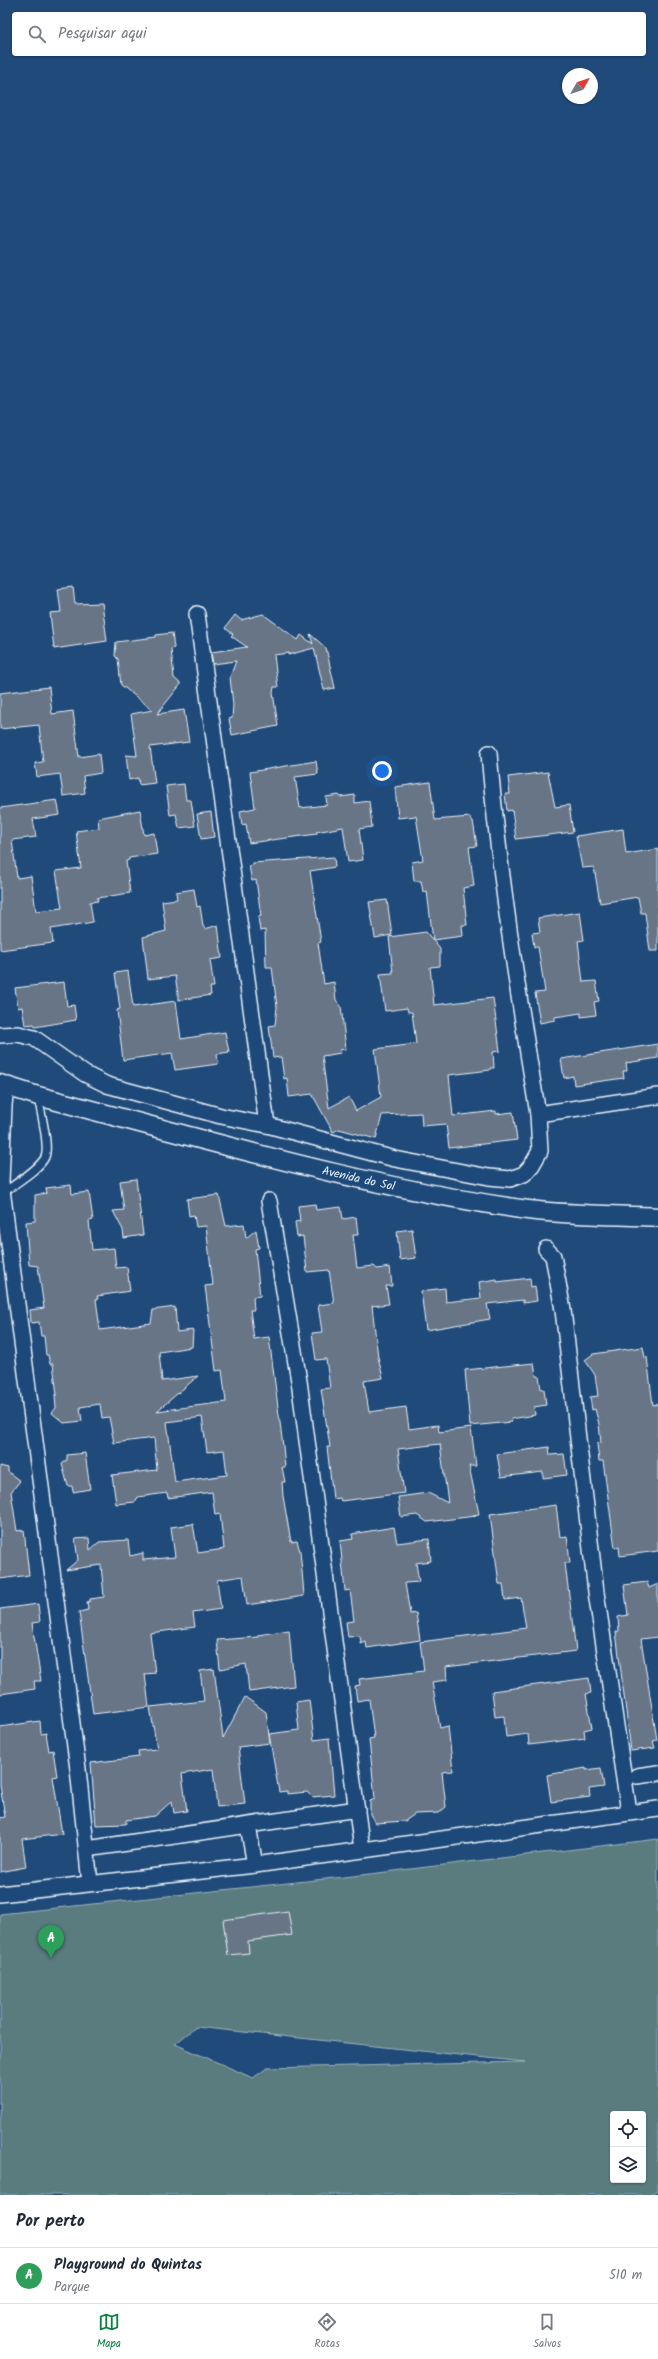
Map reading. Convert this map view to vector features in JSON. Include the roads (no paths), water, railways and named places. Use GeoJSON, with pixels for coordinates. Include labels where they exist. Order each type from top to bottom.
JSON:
{"type":"FeatureCollection","features":[{"type":"Feature","properties":{"kind":"street"},"geometry":{"type":"LineString","coordinates":[[197,614],[267,1125]]}},
{"type":"Feature","properties":{"kind":"street"},"geometry":{"type":"LineString","coordinates":[[0,1035],[18,1034],[34,1038],[85,1074],[107,1085],[221,1116],[267,1125],[395,1158],[457,1172],[510,1179],[524,1174],[532,1165],[540,1151],[538,1114],[510,944],[495,830],[488,753]]}},
{"type":"Feature","properties":{"kind":"street"},"geometry":{"type":"LineString","coordinates":[[3,1085],[1,1185],[87,1849],[90,1883]]}},
{"type":"Feature","properties":{"kind":"street","name":"Avenida do Sol"},"geometry":{"type":"LineString","coordinates":[[3,1085],[67,1104],[338,1174],[414,1190],[529,1210],[658,1216]]}},
{"type":"Feature","properties":{"kind":"street"},"geometry":{"type":"LineString","coordinates":[[538,1114],[658,1096]]}},
{"type":"Feature","properties":{"kind":"street"},"geometry":{"type":"LineString","coordinates":[[269,1202],[299,1381],[362,1849]]}},
{"type":"Feature","properties":{"kind":"street"},"geometry":{"type":"LineString","coordinates":[[546,1249],[553,1256],[563,1310],[596,1592],[629,1812]]}},
{"type":"Feature","properties":{"kind":"street"},"geometry":{"type":"LineString","coordinates":[[637,1776],[658,1774]]}},
{"type":"Feature","properties":{"kind":"street"},"geometry":{"type":"LineString","coordinates":[[87,1849],[357,1809]]}},
{"type":"Feature","properties":{"kind":"street"},"geometry":{"type":"LineString","coordinates":[[0,1894],[255,1865],[658,1809]]}},
{"type":"Feature","properties":{"kind":"street"},"geometry":{"type":"LineString","coordinates":[[248,1826],[255,1865]]}},
{"type":"Feature","properties":{"kind":"lane"},"geometry":{"type":"LineString","coordinates":[[1,1185],[39,1164],[45,1156],[47,1142],[38,1096]]}},
{"type":"Feature","properties":{"kind":"place","name":"Playground do Quintas"},"geometry":{"type":"Point","coordinates":[51,1958]}}]}
